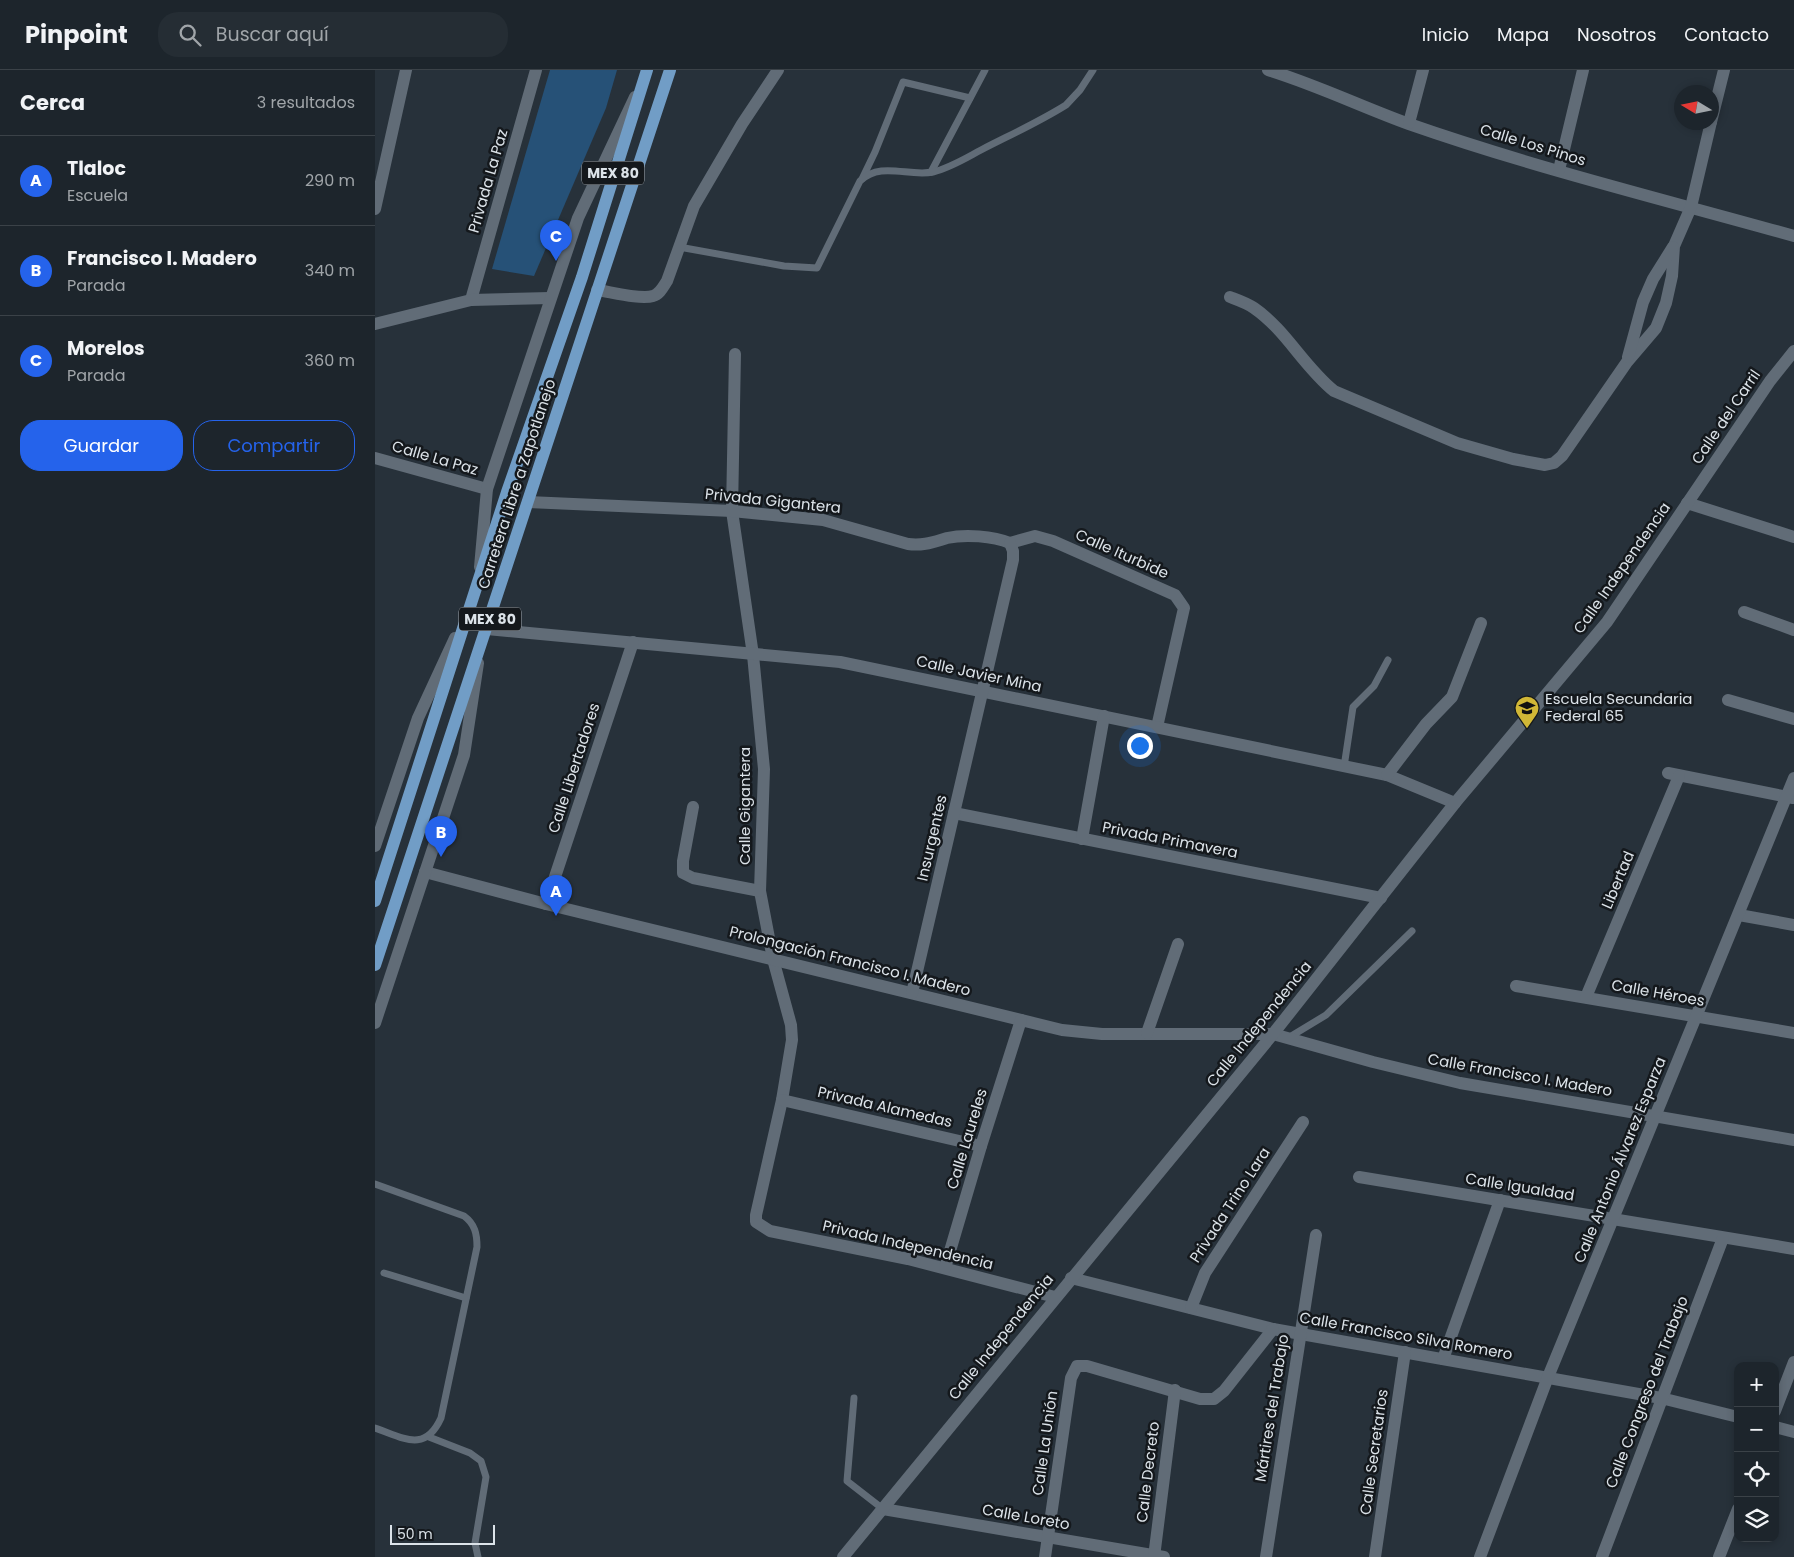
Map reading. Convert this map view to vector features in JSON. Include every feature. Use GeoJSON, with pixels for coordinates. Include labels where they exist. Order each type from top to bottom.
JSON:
{"type":"FeatureCollection","features":[{"type":"Feature","properties":{"kind":"main road","name":"Carretera Libre a Zapotlanejo"},"geometry":{"type":"LineString","coordinates":[[375,965],[670,70]]}},
{"type":"Feature","properties":{"kind":"main road","name":"Carretera Libre a Zapotlanejo"},"geometry":{"type":"LineString","coordinates":[[375,901],[507,492],[582,277],[644,76]]}},
{"type":"Feature","properties":{"kind":"street"},"geometry":{"type":"LineString","coordinates":[[375,209],[406,70]]}},
{"type":"Feature","properties":{"kind":"street","name":"Privada La Paz"},"geometry":{"type":"LineString","coordinates":[[471,300],[535,70]]}},
{"type":"Feature","properties":{"kind":"street"},"geometry":{"type":"LineString","coordinates":[[597,290],[645,297],[655,296],[667,281],[694,206],[742,124],[778,70]]}},
{"type":"Feature","properties":{"kind":"street","name":"Calle Los Pinos"},"geometry":{"type":"LineString","coordinates":[[1268,70],[1301,75],[1409,124],[1559,170],[1794,236]]}},
{"type":"Feature","properties":{"kind":"street"},"geometry":{"type":"LineString","coordinates":[[1409,124],[1423,70]]}},
{"type":"Feature","properties":{"kind":"street"},"geometry":{"type":"LineString","coordinates":[[1559,170],[1583,70]]}},
{"type":"Feature","properties":{"kind":"street"},"geometry":{"type":"LineString","coordinates":[[1719,90],[1724,70]]}},
{"type":"Feature","properties":{"kind":"street"},"geometry":{"type":"LineString","coordinates":[[478,585],[487,489],[578,218],[644,76]]}},
{"type":"Feature","properties":{"kind":"street"},"geometry":{"type":"LineString","coordinates":[[1627,362],[1643,302],[1653,279],[1674,246],[1691,207],[1709,130]]}},
{"type":"Feature","properties":{"kind":"street"},"geometry":{"type":"LineString","coordinates":[[1230,296],[1253,307],[1271,323],[1319,379],[1334,392],[1457,443],[1513,459],[1545,465],[1554,463],[1562,456],[1627,362],[1656,328],[1666,303],[1672,276],[1674,246]]}},
{"type":"Feature","properties":{"kind":"street"},"geometry":{"type":"LineString","coordinates":[[375,324],[471,300],[551,298]]}},
{"type":"Feature","properties":{"kind":"street","name":"Calle del Carril"},"geometry":{"type":"LineString","coordinates":[[1687,503],[1770,381],[1794,351]]}},
{"type":"Feature","properties":{"kind":"street","name":"Calle Gigantera"},"geometry":{"type":"LineString","coordinates":[[735,354],[732,511],[753,655],[764,769],[760,891],[773,959],[791,1025],[792,1040],[782,1100],[755,1214],[756,1222]]}},
{"type":"Feature","properties":{"kind":"street","name":"Calle La Paz"},"geometry":{"type":"LineString","coordinates":[[375,458],[487,489]]}},
{"type":"Feature","properties":{"kind":"street","name":"Privada Gigantera"},"geometry":{"type":"LineString","coordinates":[[528,502],[732,511],[823,520],[908,544],[929,544],[962,536],[1003,540],[1010,543]]}},
{"type":"Feature","properties":{"kind":"street"},"geometry":{"type":"LineString","coordinates":[[1687,503],[1794,537]]}},
{"type":"Feature","properties":{"kind":"street","name":"Calle Independencia"},"geometry":{"type":"LineString","coordinates":[[843,1557],[1273,1034],[1455,803],[1607,622],[1687,503]]}},
{"type":"Feature","properties":{"kind":"street","name":"Calle Iturbide"},"geometry":{"type":"LineString","coordinates":[[1010,543],[1035,536],[1053,541],[1175,594],[1184,608],[1182,624],[1157,727]]}},
{"type":"Feature","properties":{"kind":"street","name":"Insurgentes"},"geometry":{"type":"LineString","coordinates":[[912,993],[1013,560],[1013,551],[1010,543]]}},
{"type":"Feature","properties":{"kind":"street"},"geometry":{"type":"LineString","coordinates":[[375,846],[418,718],[473,600]]}},
{"type":"Feature","properties":{"kind":"street"},"geometry":{"type":"LineString","coordinates":[[1744,612],[1794,630]]}},
{"type":"Feature","properties":{"kind":"street"},"geometry":{"type":"LineString","coordinates":[[1387,775],[1426,724],[1452,696],[1481,623]]}},
{"type":"Feature","properties":{"kind":"street","name":"Calle Javier Mina"},"geometry":{"type":"LineString","coordinates":[[487,628],[840,662],[1387,775],[1455,803]]}},
{"type":"Feature","properties":{"kind":"street","name":"Calle Libertadores"},"geometry":{"type":"LineString","coordinates":[[546,904],[633,642]]}},
{"type":"Feature","properties":{"kind":"street"},"geometry":{"type":"LineString","coordinates":[[375,1023],[464,755],[481,646]]}},
{"type":"Feature","properties":{"kind":"street"},"geometry":{"type":"LineString","coordinates":[[1728,700],[1794,719]]}},
{"type":"Feature","properties":{"kind":"street"},"geometry":{"type":"LineString","coordinates":[[1082,840],[1104,716]]}},
{"type":"Feature","properties":{"kind":"street","name":"Libertad"},"geometry":{"type":"LineString","coordinates":[[1586,997],[1674,774],[1790,798]]}},
{"type":"Feature","properties":{"kind":"street","name":"Calle Antonio Álvarez Esparza"},"geometry":{"type":"LineString","coordinates":[[1480,1557],[1548,1377],[1739,915],[1790,798],[1794,778]]}},
{"type":"Feature","properties":{"kind":"street"},"geometry":{"type":"LineString","coordinates":[[693,806],[683,861],[683,873],[693,878],[760,891]]}},
{"type":"Feature","properties":{"kind":"street","name":"Privada Primavera"},"geometry":{"type":"LineString","coordinates":[[954,813],[1381,898]]}},
{"type":"Feature","properties":{"kind":"street","name":"Prolongación Francisco I. Madero"},"geometry":{"type":"LineString","coordinates":[[425,872],[546,904],[1062,1030],[1102,1034],[1273,1034]]}},
{"type":"Feature","properties":{"kind":"street"},"geometry":{"type":"LineString","coordinates":[[1739,915],[1794,925]]}},
{"type":"Feature","properties":{"kind":"street"},"geometry":{"type":"LineString","coordinates":[[1147,1033],[1178,944]]}},
{"type":"Feature","properties":{"kind":"street","name":"Calle Héroes"},"geometry":{"type":"LineString","coordinates":[[1516,986],[1794,1033]]}},
{"type":"Feature","properties":{"kind":"street","name":"Calle Laureles"},"geometry":{"type":"LineString","coordinates":[[945,1268],[1021,1020]]}},
{"type":"Feature","properties":{"kind":"street","name":"Calle Francisco I. Madero"},"geometry":{"type":"LineString","coordinates":[[1273,1034],[1373,1062],[1461,1083],[1794,1140]]}},
{"type":"Feature","properties":{"kind":"street","name":"Privada Alamedas"},"geometry":{"type":"LineString","coordinates":[[782,1100],[981,1146]]}},
{"type":"Feature","properties":{"kind":"street","name":"Privada Trino Lara"},"geometry":{"type":"LineString","coordinates":[[1191,1308],[1205,1273],[1303,1122]]}},
{"type":"Feature","properties":{"kind":"street","name":"Calle Igualdad"},"geometry":{"type":"LineString","coordinates":[[1359,1177],[1794,1249]]}},
{"type":"Feature","properties":{"kind":"street"},"geometry":{"type":"LineString","coordinates":[[1443,1359],[1500,1200]]}},
{"type":"Feature","properties":{"kind":"street","name":"Privada Independencia"},"geometry":{"type":"LineString","coordinates":[[756,1222],[770,1231],[945,1268],[1055,1297]]}},
{"type":"Feature","properties":{"kind":"street","name":"Mártires del Trabajo"},"geometry":{"type":"LineString","coordinates":[[1265,1557],[1316,1235]]}},
{"type":"Feature","properties":{"kind":"street","name":"Calle Congreso del Trabajo"},"geometry":{"type":"LineString","coordinates":[[1602,1557],[1723,1238]]}},
{"type":"Feature","properties":{"kind":"street","name":"Calle Francisco Silva Romero"},"geometry":{"type":"LineString","coordinates":[[1071,1278],[1273,1329],[1661,1398],[1734,1416]]}},
{"type":"Feature","properties":{"kind":"street"},"geometry":{"type":"LineString","coordinates":[[1175,1390],[1199,1399],[1214,1399],[1224,1391],[1273,1329]]}},
{"type":"Feature","properties":{"kind":"street","name":"Calle Secretarios"},"geometry":{"type":"LineString","coordinates":[[1375,1557],[1405,1352]]}},
{"type":"Feature","properties":{"kind":"street"},"geometry":{"type":"LineString","coordinates":[[1777,1407],[1794,1362]]}},
{"type":"Feature","properties":{"kind":"street","name":"Calle La Unión"},"geometry":{"type":"LineString","coordinates":[[1045,1557],[1071,1378],[1077,1366],[1087,1366],[1175,1390]]}},
{"type":"Feature","properties":{"kind":"street","name":"Calle Decreto"},"geometry":{"type":"LineString","coordinates":[[1157,1556],[1175,1390]]}},
{"type":"Feature","properties":{"kind":"street"},"geometry":{"type":"LineString","coordinates":[[1779,1428],[1794,1432]]}},
{"type":"Feature","properties":{"kind":"street","name":"Calle Loreto"},"geometry":{"type":"LineString","coordinates":[[883,1508],[1157,1556]]}},
{"type":"Feature","properties":{"kind":"street"},"geometry":{"type":"LineString","coordinates":[[1719,1557],[1734,1519]]}},
{"type":"Feature","properties":{"kind":"lane"},"geometry":{"type":"LineString","coordinates":[[931,172],[985,70]]}},
{"type":"Feature","properties":{"kind":"lane"},"geometry":{"type":"LineString","coordinates":[[860,181],[874,171],[931,172],[943,169],[1066,105],[1080,90],[1093,70]]}},
{"type":"Feature","properties":{"kind":"lane"},"geometry":{"type":"LineString","coordinates":[[679,247],[784,266],[817,268],[875,152],[903,82],[970,98]]}},
{"type":"Feature","properties":{"kind":"lane"},"geometry":{"type":"LineString","coordinates":[[1343,767],[1353,707],[1374,686],[1388,660]]}},
{"type":"Feature","properties":{"kind":"lane"},"geometry":{"type":"LineString","coordinates":[[1288,1038],[1326,1015],[1411,931]]}},
{"type":"Feature","properties":{"kind":"lane"},"geometry":{"type":"LineString","coordinates":[[375,1184],[464,1216],[471,1221],[475,1228],[477,1247],[441,1418],[429,1437],[420,1440],[411,1440],[375,1428]]}},
{"type":"Feature","properties":{"kind":"lane"},"geometry":{"type":"LineString","coordinates":[[384,1273],[466,1298]]}},
{"type":"Feature","properties":{"kind":"lane"},"geometry":{"type":"LineString","coordinates":[[854,1398],[847,1481],[883,1508]]}},
{"type":"Feature","properties":{"kind":"lane"},"geometry":{"type":"LineString","coordinates":[[429,1437],[470,1453],[481,1461],[486,1477],[475,1543],[478,1557]]}},
{"type":"Feature","properties":{"kind":"shaded area"},"geometry":{"type":"Polygon","coordinates":[[[550,70],[617,70],[606,108],[534,276],[492,269],[550,70]]]}},
{"type":"Feature","properties":{"kind":"place","name":"Morelos"},"geometry":{"type":"Point","coordinates":[556,261]}},
{"type":"Feature","properties":{"kind":"place","name":"Escuela Secundaria Federal 65"},"geometry":{"type":"Point","coordinates":[1527,729]}},
{"type":"Feature","properties":{"kind":"place","name":"Francisco I. Madero"},"geometry":{"type":"Point","coordinates":[441,857]}},
{"type":"Feature","properties":{"kind":"place","name":"Tlaloc"},"geometry":{"type":"Point","coordinates":[556,916]}}]}
